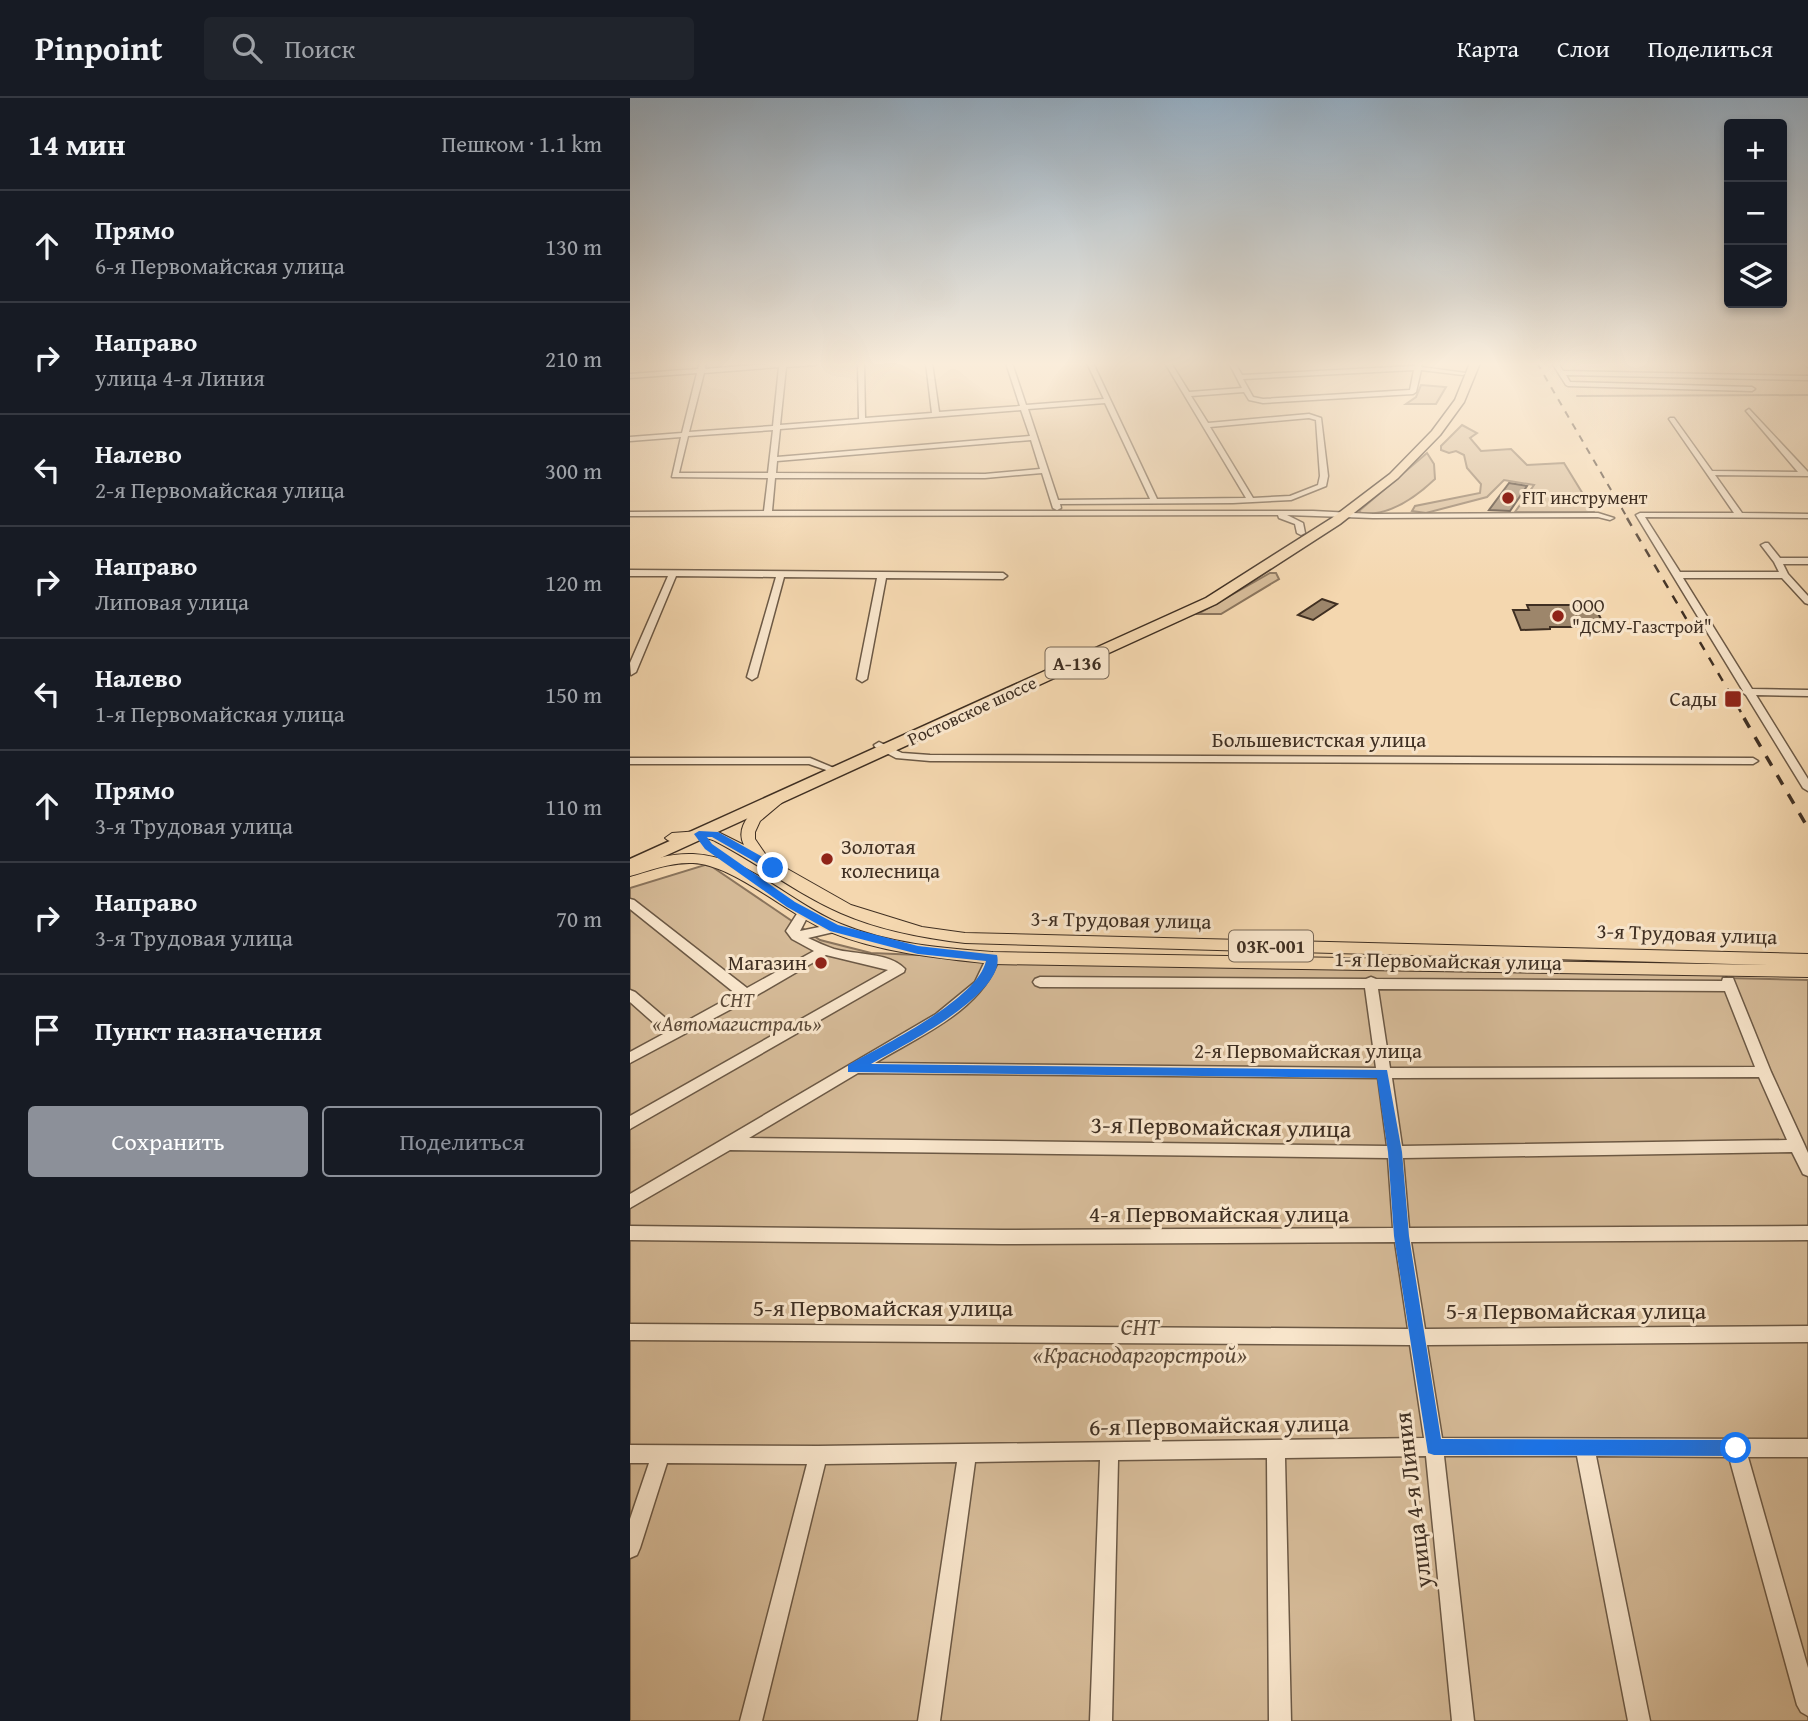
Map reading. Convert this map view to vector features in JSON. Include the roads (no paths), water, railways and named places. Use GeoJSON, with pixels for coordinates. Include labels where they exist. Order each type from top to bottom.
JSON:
{"type":"FeatureCollection","features":[{"type":"Feature","properties":{"kind":"highway","name":"Ростовское шоссе"},"geometry":{"type":"LineString","coordinates":[[630,868],[1202,597],[1301,533],[1342,514],[1420,439]]}},
{"type":"Feature","properties":{"kind":"highway","name":"Ростовское шоссе"},"geometry":{"type":"LineString","coordinates":[[630,857],[829,768],[883,748],[1211,601],[1394,476],[1431,439]]}},
{"type":"Feature","properties":{"kind":"main road","name":"03К-001"},"geometry":{"type":"LineString","coordinates":[[773,868],[753,849],[747,838],[747,831],[753,819],[781,797]]}},
{"type":"Feature","properties":{"kind":"main road","name":"А-136"},"geometry":{"type":"LineString","coordinates":[[672,838],[699,834],[713,819]]}},
{"type":"Feature","properties":{"kind":"main road","name":"03К-001"},"geometry":{"type":"LineString","coordinates":[[699,834],[709,846],[797,908]]}},
{"type":"Feature","properties":{"kind":"main road","name":"3-я Трудовая улица"},"geometry":{"type":"LineString","coordinates":[[699,834],[714,834],[845,909],[878,922],[965,938],[1808,960]]}},
{"type":"Feature","properties":{"kind":"main road","name":"03К-001"},"geometry":{"type":"LineString","coordinates":[[654,862],[684,857],[712,860],[834,928],[918,950],[993,958]]}},
{"type":"Feature","properties":{"kind":"main road","name":"А-136"},"geometry":{"type":"LineString","coordinates":[[630,868],[654,862]]}},
{"type":"Feature","properties":{"kind":"main road","name":"3-я Трудовая улица"},"geometry":{"type":"LineString","coordinates":[[993,958],[1727,978]]}},
{"type":"Feature","properties":{"kind":"main road","name":"1-я Первомайская улица"},"geometry":{"type":"LineString","coordinates":[[1727,978],[1808,971]]}},
{"type":"Feature","properties":{"kind":"street"},"geometry":{"type":"LineString","coordinates":[[685,439],[675,475],[985,476],[1044,471]]}},
{"type":"Feature","properties":{"kind":"street"},"geometry":{"type":"LineString","coordinates":[[768,512],[776,439]]}},
{"type":"Feature","properties":{"kind":"street"},"geometry":{"type":"LineString","coordinates":[[774,459],[1023,439]]}},
{"type":"Feature","properties":{"kind":"street"},"geometry":{"type":"LineString","coordinates":[[1032,439],[1057,509]]}},
{"type":"Feature","properties":{"kind":"street"},"geometry":{"type":"LineString","coordinates":[[1125,439],[1154,500]]}},
{"type":"Feature","properties":{"kind":"street"},"geometry":{"type":"LineString","coordinates":[[1213,439],[1251,500]]}},
{"type":"Feature","properties":{"kind":"street"},"geometry":{"type":"LineString","coordinates":[[1057,509],[1154,500],[1291,498],[1322,486],[1324,476],[1321,439]]}},
{"type":"Feature","properties":{"kind":"street"},"geometry":{"type":"LineString","coordinates":[[1686,439],[1740,516]]}},
{"type":"Feature","properties":{"kind":"street"},"geometry":{"type":"LineString","coordinates":[[1774,439],[1806,474]]}},
{"type":"Feature","properties":{"kind":"street"},"geometry":{"type":"LineString","coordinates":[[1711,473],[1806,474]]}},
{"type":"Feature","properties":{"kind":"street"},"geometry":{"type":"LineString","coordinates":[[630,512],[1057,509],[1342,514]]}},
{"type":"Feature","properties":{"kind":"street"},"geometry":{"type":"LineString","coordinates":[[1057,509],[1257,514],[1598,514],[1610,518]]}},
{"type":"Feature","properties":{"kind":"street"},"geometry":{"type":"LineString","coordinates":[[1257,514],[1288,517],[1299,523],[1301,533]]}},
{"type":"Feature","properties":{"kind":"street"},"geometry":{"type":"LineString","coordinates":[[1808,516],[1640,515],[1808,788]]}},
{"type":"Feature","properties":{"kind":"street"},"geometry":{"type":"LineString","coordinates":[[1765,545],[1778,561],[1784,575],[1808,600]]}},
{"type":"Feature","properties":{"kind":"street"},"geometry":{"type":"LineString","coordinates":[[1778,561],[1808,561]]}},
{"type":"Feature","properties":{"kind":"street"},"geometry":{"type":"LineString","coordinates":[[630,573],[1003,576]]}},
{"type":"Feature","properties":{"kind":"street"},"geometry":{"type":"LineString","coordinates":[[631,672],[673,573]]}},
{"type":"Feature","properties":{"kind":"street"},"geometry":{"type":"LineString","coordinates":[[752,677],[781,573]]}},
{"type":"Feature","properties":{"kind":"street"},"geometry":{"type":"LineString","coordinates":[[862,679],[882,575]]}},
{"type":"Feature","properties":{"kind":"street"},"geometry":{"type":"LineString","coordinates":[[1676,575],[1784,575]]}},
{"type":"Feature","properties":{"kind":"street"},"geometry":{"type":"LineString","coordinates":[[1747,692],[1808,693]]}},
{"type":"Feature","properties":{"kind":"street","name":"Большевистская улица"},"geometry":{"type":"LineString","coordinates":[[883,748],[900,756],[930,758],[1753,761]]}},
{"type":"Feature","properties":{"kind":"street"},"geometry":{"type":"LineString","coordinates":[[630,761],[810,761],[829,768]]}},
{"type":"Feature","properties":{"kind":"street"},"geometry":{"type":"LineString","coordinates":[[1791,761],[1808,761]]}},
{"type":"Feature","properties":{"kind":"street"},"geometry":{"type":"LineString","coordinates":[[631,903],[747,995]]}},
{"type":"Feature","properties":{"kind":"street"},"geometry":{"type":"LineString","coordinates":[[630,1123],[899,969],[826,950],[796,936],[792,929],[797,908]]}},
{"type":"Feature","properties":{"kind":"street"},"geometry":{"type":"LineString","coordinates":[[796,936],[834,928]]}},
{"type":"Feature","properties":{"kind":"street"},"geometry":{"type":"LineString","coordinates":[[630,1058],[826,950]]}},
{"type":"Feature","properties":{"kind":"street"},"geometry":{"type":"LineString","coordinates":[[630,1202],[941,1017],[979,987],[989,972],[993,958]]}},
{"type":"Feature","properties":{"kind":"street"},"geometry":{"type":"LineString","coordinates":[[1727,978],[1764,1072],[1808,1170]]}},
{"type":"Feature","properties":{"kind":"street","name":"1-я Первомайская улица"},"geometry":{"type":"LineString","coordinates":[[1040,982],[1727,978]]}},
{"type":"Feature","properties":{"kind":"street","name":"улица 4-я Линия"},"geometry":{"type":"LineString","coordinates":[[1371,982],[1395,1152],[1402,1236],[1434,1447],[1463,1721]]}},
{"type":"Feature","properties":{"kind":"street"},"geometry":{"type":"LineString","coordinates":[[630,995],[675,1034]]}},
{"type":"Feature","properties":{"kind":"street","name":"2-я Первомайская улица"},"geometry":{"type":"LineString","coordinates":[[853,1068],[1383,1073],[1764,1072]]}},
{"type":"Feature","properties":{"kind":"street","name":"3-я Первомайская улица"},"geometry":{"type":"LineString","coordinates":[[728,1144],[1395,1152],[1798,1146]]}},
{"type":"Feature","properties":{"kind":"street","name":"4-я Первомайская улица"},"geometry":{"type":"LineString","coordinates":[[630,1233],[1002,1237],[1808,1233]]}},
{"type":"Feature","properties":{"kind":"street","name":"5-я Первомайская улица"},"geometry":{"type":"LineString","coordinates":[[630,1332],[1416,1337],[1808,1334]]}},
{"type":"Feature","properties":{"kind":"street","name":"6-я Первомайская улица"},"geometry":{"type":"LineString","coordinates":[[630,1454],[818,1455],[1434,1447],[1808,1448]]}},
{"type":"Feature","properties":{"kind":"street"},"geometry":{"type":"LineString","coordinates":[[1586,1448],[1639,1721]]}},
{"type":"Feature","properties":{"kind":"street"},"geometry":{"type":"LineString","coordinates":[[1736,1448],[1808,1705]]}},
{"type":"Feature","properties":{"kind":"street"},"geometry":{"type":"LineString","coordinates":[[1101,1721],[1109,1451]]}},
{"type":"Feature","properties":{"kind":"street"},"geometry":{"type":"LineString","coordinates":[[1276,1451],[1280,1721]]}},
{"type":"Feature","properties":{"kind":"street"},"geometry":{"type":"LineString","coordinates":[[929,1721],[967,1453]]}},
{"type":"Feature","properties":{"kind":"street"},"geometry":{"type":"LineString","coordinates":[[630,1548],[661,1454]]}},
{"type":"Feature","properties":{"kind":"street"},"geometry":{"type":"LineString","coordinates":[[751,1721],[818,1455]]}},
{"type":"Feature","properties":{"kind":"railway"},"geometry":{"type":"LineString","coordinates":[[1581,439],[1628,519]]}},
{"type":"Feature","properties":{"kind":"railway"},"geometry":{"type":"LineString","coordinates":[[1627,518],[1745,719]]}},
{"type":"Feature","properties":{"kind":"railway"},"geometry":{"type":"LineString","coordinates":[[1744,718],[1808,828]]}},
{"type":"Feature","properties":{"kind":"place","name":"FIT инструмент"},"geometry":{"type":"Point","coordinates":[1508,498]}},
{"type":"Feature","properties":{"kind":"place","name":"ООО \"ДСМУ-Газстрой\""},"geometry":{"type":"Point","coordinates":[1558,616]}},
{"type":"Feature","properties":{"kind":"place","name":"Сады"},"geometry":{"type":"Point","coordinates":[1733,699]}},
{"type":"Feature","properties":{"kind":"place","name":"Золотая колесница"},"geometry":{"type":"Point","coordinates":[827,859]}},
{"type":"Feature","properties":{"kind":"place","name":"Магазин"},"geometry":{"type":"Point","coordinates":[821,963]}},
{"type":"Feature","properties":{"kind":"park label","name":"СНТ «Автомагистраль»"},"geometry":{"type":"Point","coordinates":[737,1012]}},
{"type":"Feature","properties":{"kind":"park label","name":"СНТ «Краснодаргорстрой»"},"geometry":{"type":"Point","coordinates":[1140,1341]}}]}
